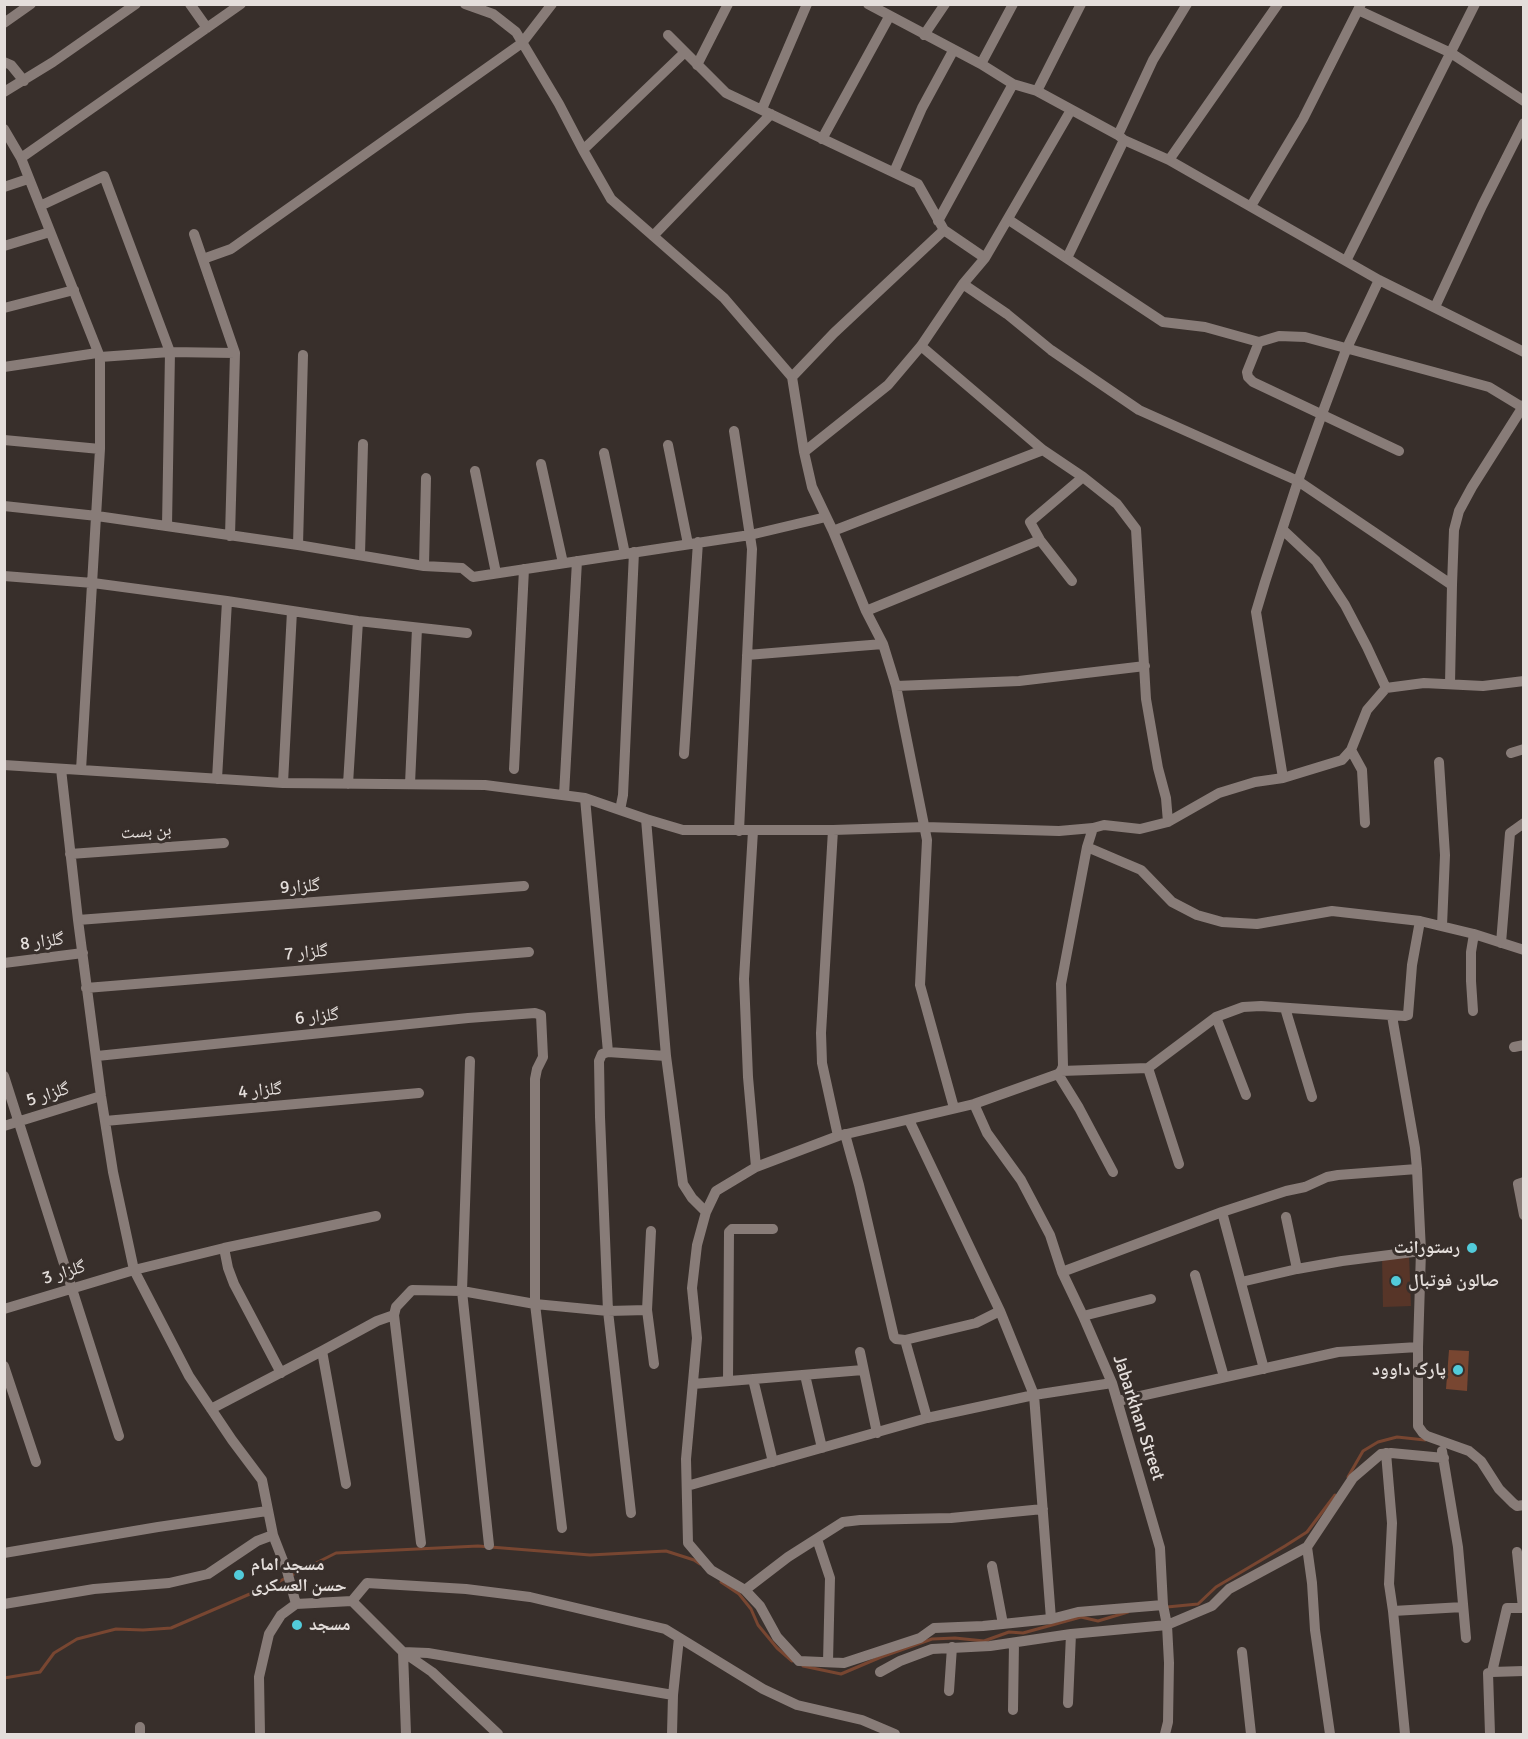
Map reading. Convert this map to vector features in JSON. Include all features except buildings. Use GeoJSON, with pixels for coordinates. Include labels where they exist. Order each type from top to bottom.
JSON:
{"type":"FeatureCollection","features":[{"type":"Feature","properties":{"kind":"street"},"geometry":{"type":"LineString","coordinates":[[4,23],[31,4]]}},
{"type":"Feature","properties":{"kind":"street"},"geometry":{"type":"LineString","coordinates":[[4,92],[24,81],[136,4]]}},
{"type":"Feature","properties":{"kind":"street"},"geometry":{"type":"LineString","coordinates":[[190,4],[207,28]]}},
{"type":"Feature","properties":{"kind":"street"},"geometry":{"type":"LineString","coordinates":[[21,158],[241,4]]}},
{"type":"Feature","properties":{"kind":"street"},"geometry":{"type":"LineString","coordinates":[[465,4],[493,14],[516,32],[611,199],[724,298],[792,376],[812,487],[866,611],[883,644],[896,686],[927,840],[921,985],[954,1108]]}},
{"type":"Feature","properties":{"kind":"street"},"geometry":{"type":"LineString","coordinates":[[493,14],[500,4]]}},
{"type":"Feature","properties":{"kind":"street"},"geometry":{"type":"LineString","coordinates":[[202,259],[231,249],[522,43],[552,4]]}},
{"type":"Feature","properties":{"kind":"street"},"geometry":{"type":"LineString","coordinates":[[697,65],[728,4]]}},
{"type":"Feature","properties":{"kind":"street"},"geometry":{"type":"LineString","coordinates":[[653,236],[766,111],[807,4]]}},
{"type":"Feature","properties":{"kind":"street"},"geometry":{"type":"LineString","coordinates":[[924,35],[945,4]]}},
{"type":"Feature","properties":{"kind":"street"},"geometry":{"type":"LineString","coordinates":[[981,64],[1013,4]]}},
{"type":"Feature","properties":{"kind":"street"},"geometry":{"type":"LineString","coordinates":[[1036,91],[1081,4]]}},
{"type":"Feature","properties":{"kind":"street"},"geometry":{"type":"LineString","coordinates":[[1067,258],[1153,60],[1187,4]]}},
{"type":"Feature","properties":{"kind":"street"},"geometry":{"type":"LineString","coordinates":[[1169,160],[1278,4]]}},
{"type":"Feature","properties":{"kind":"street"},"geometry":{"type":"LineString","coordinates":[[1346,261],[1475,4]]}},
{"type":"Feature","properties":{"kind":"street"},"geometry":{"type":"LineString","coordinates":[[873,6],[889,17],[981,64],[1013,84],[1036,91],[1121,138],[1169,160],[1379,280],[1524,352]]}},
{"type":"Feature","properties":{"kind":"street"},"geometry":{"type":"LineString","coordinates":[[1251,206],[1303,119],[1360,7],[1451,53],[1524,101]]}},
{"type":"Feature","properties":{"kind":"street"},"geometry":{"type":"LineString","coordinates":[[822,140],[889,17]]}},
{"type":"Feature","properties":{"kind":"street"},"geometry":{"type":"LineString","coordinates":[[668,35],[726,93],[918,184],[941,225],[985,258]]}},
{"type":"Feature","properties":{"kind":"street"},"geometry":{"type":"LineString","coordinates":[[894,172],[922,108],[953,51]]}},
{"type":"Feature","properties":{"kind":"street"},"geometry":{"type":"LineString","coordinates":[[582,150],[685,52]]}},
{"type":"Feature","properties":{"kind":"street"},"geometry":{"type":"LineString","coordinates":[[4,62],[11,65],[24,81]]}},
{"type":"Feature","properties":{"kind":"street"},"geometry":{"type":"LineString","coordinates":[[792,376],[941,225],[1013,84]]}},
{"type":"Feature","properties":{"kind":"street"},"geometry":{"type":"LineString","coordinates":[[804,452],[888,385],[921,346],[963,284],[985,258],[1071,110]]}},
{"type":"Feature","properties":{"kind":"street"},"geometry":{"type":"LineString","coordinates":[[1435,308],[1482,206],[1524,123]]}},
{"type":"Feature","properties":{"kind":"street"},"geometry":{"type":"LineString","coordinates":[[4,129],[21,158],[98,355],[100,449],[81,770]]}},
{"type":"Feature","properties":{"kind":"street"},"geometry":{"type":"LineString","coordinates":[[40,207],[104,176],[170,352],[167,526]]}},
{"type":"Feature","properties":{"kind":"street"},"geometry":{"type":"LineString","coordinates":[[4,187],[28,179]]}},
{"type":"Feature","properties":{"kind":"street"},"geometry":{"type":"LineString","coordinates":[[1009,220],[1163,322],[1205,327],[1259,342],[1280,336],[1305,338],[1489,387],[1523,406],[1459,512],[1455,530],[1452,585],[1450,684]]}},
{"type":"Feature","properties":{"kind":"street"},"geometry":{"type":"LineString","coordinates":[[4,246],[50,232]]}},
{"type":"Feature","properties":{"kind":"street"},"geometry":{"type":"LineString","coordinates":[[194,234],[236,353],[230,536]]}},
{"type":"Feature","properties":{"kind":"street"},"geometry":{"type":"LineString","coordinates":[[1283,778],[1257,612],[1264,582],[1322,414],[1346,350],[1379,280]]}},
{"type":"Feature","properties":{"kind":"street"},"geometry":{"type":"LineString","coordinates":[[963,284],[1007,314],[1051,350],[1139,410],[1298,481],[1452,585]]}},
{"type":"Feature","properties":{"kind":"street"},"geometry":{"type":"LineString","coordinates":[[4,308],[74,290]]}},
{"type":"Feature","properties":{"kind":"street"},"geometry":{"type":"LineString","coordinates":[[1259,342],[1247,372],[1253,382],[1399,451]]}},
{"type":"Feature","properties":{"kind":"street"},"geometry":{"type":"LineString","coordinates":[[921,346],[1043,450],[1117,504],[1136,528],[1146,699],[1158,768],[1166,798],[1168,822]]}},
{"type":"Feature","properties":{"kind":"street"},"geometry":{"type":"LineString","coordinates":[[4,368],[98,355],[170,352],[236,353]]}},
{"type":"Feature","properties":{"kind":"street"},"geometry":{"type":"LineString","coordinates":[[298,545],[303,355]]}},
{"type":"Feature","properties":{"kind":"street"},"geometry":{"type":"LineString","coordinates":[[734,431],[753,549],[739,831]]}},
{"type":"Feature","properties":{"kind":"street"},"geometry":{"type":"LineString","coordinates":[[4,440],[100,449]]}},
{"type":"Feature","properties":{"kind":"street"},"geometry":{"type":"LineString","coordinates":[[360,555],[363,444]]}},
{"type":"Feature","properties":{"kind":"street"},"geometry":{"type":"LineString","coordinates":[[668,445],[693,543],[684,754]]}},
{"type":"Feature","properties":{"kind":"street"},"geometry":{"type":"LineString","coordinates":[[833,531],[1043,450]]}},
{"type":"Feature","properties":{"kind":"street"},"geometry":{"type":"LineString","coordinates":[[604,453],[630,553],[623,795],[620,810]]}},
{"type":"Feature","properties":{"kind":"street"},"geometry":{"type":"LineString","coordinates":[[541,464],[563,563]]}},
{"type":"Feature","properties":{"kind":"street"},"geometry":{"type":"LineString","coordinates":[[474,471],[496,573]]}},
{"type":"Feature","properties":{"kind":"street"},"geometry":{"type":"LineString","coordinates":[[1072,581],[1040,540],[1030,522],[1083,477]]}},
{"type":"Feature","properties":{"kind":"street"},"geometry":{"type":"LineString","coordinates":[[424,566],[426,478]]}},
{"type":"Feature","properties":{"kind":"street"},"geometry":{"type":"LineString","coordinates":[[4,506],[167,526],[424,566],[462,567],[473,577],[750,534],[825,517]]}},
{"type":"Feature","properties":{"kind":"street"},"geometry":{"type":"LineString","coordinates":[[1282,530],[1316,561],[1345,605],[1386,688]]}},
{"type":"Feature","properties":{"kind":"street"},"geometry":{"type":"LineString","coordinates":[[866,611],[1040,540]]}},
{"type":"Feature","properties":{"kind":"street"},"geometry":{"type":"LineString","coordinates":[[564,795],[577,561]]}},
{"type":"Feature","properties":{"kind":"street"},"geometry":{"type":"LineString","coordinates":[[514,769],[524,569]]}},
{"type":"Feature","properties":{"kind":"street"},"geometry":{"type":"LineString","coordinates":[[4,576],[93,583],[358,621],[467,633]]}},
{"type":"Feature","properties":{"kind":"street"},"geometry":{"type":"LineString","coordinates":[[217,779],[227,601]]}},
{"type":"Feature","properties":{"kind":"street"},"geometry":{"type":"LineString","coordinates":[[283,783],[292,611]]}},
{"type":"Feature","properties":{"kind":"street"},"geometry":{"type":"LineString","coordinates":[[348,784],[358,621]]}},
{"type":"Feature","properties":{"kind":"street"},"geometry":{"type":"LineString","coordinates":[[410,784],[417,628]]}},
{"type":"Feature","properties":{"kind":"street"},"geometry":{"type":"LineString","coordinates":[[747,655],[883,644]]}},
{"type":"Feature","properties":{"kind":"street"},"geometry":{"type":"LineString","coordinates":[[896,686],[1019,681],[1145,666]]}},
{"type":"Feature","properties":{"kind":"street"},"geometry":{"type":"LineString","coordinates":[[4,765],[283,783],[484,784],[585,798],[683,830],[753,831],[925,827],[1059,831],[1104,825],[1140,830],[1168,822],[1219,794],[1255,782],[1283,778],[1342,760],[1351,750],[1367,710],[1386,688],[1424,683],[1483,686],[1524,681]]}},
{"type":"Feature","properties":{"kind":"street"},"geometry":{"type":"LineString","coordinates":[[1511,753],[1524,749]]}},
{"type":"Feature","properties":{"kind":"street"},"geometry":{"type":"LineString","coordinates":[[1351,750],[1362,770],[1365,823]]}},
{"type":"Feature","properties":{"kind":"street"},"geometry":{"type":"LineString","coordinates":[[1439,762],[1445,855],[1442,926]]}},
{"type":"Feature","properties":{"kind":"street"},"geometry":{"type":"LineString","coordinates":[[61,769],[101,1096],[113,1172],[134,1270],[189,1376],[262,1480],[273,1535],[287,1571],[296,1604]]}},
{"type":"Feature","properties":{"kind":"street"},"geometry":{"type":"LineString","coordinates":[[585,798],[608,1052]]}},
{"type":"Feature","properties":{"kind":"street"},"geometry":{"type":"LineString","coordinates":[[646,819],[666,1056],[683,1184],[692,1198],[706,1212]]}},
{"type":"Feature","properties":{"kind":"street"},"geometry":{"type":"LineString","coordinates":[[1501,943],[1510,833],[1524,823]]}},
{"type":"Feature","properties":{"kind":"street"},"geometry":{"type":"LineString","coordinates":[[1059,1072],[1064,1066],[1061,984],[1087,847],[1093,828]]}},
{"type":"Feature","properties":{"kind":"street"},"geometry":{"type":"LineString","coordinates":[[833,830],[821,1034],[822,1063],[859,1185],[894,1337],[905,1340],[976,1323],[1000,1311]]}},
{"type":"Feature","properties":{"kind":"street"},"geometry":{"type":"LineString","coordinates":[[753,831],[744,979],[748,1077],[756,1167]]}},
{"type":"Feature","properties":{"kind":"street","name":"بن بست"},"geometry":{"type":"LineString","coordinates":[[70,854],[224,843]]}},
{"type":"Feature","properties":{"kind":"street"},"geometry":{"type":"LineString","coordinates":[[1087,847],[1141,870],[1172,902],[1197,915],[1222,922],[1257,924],[1332,911],[1420,921],[1474,934],[1524,950]]}},
{"type":"Feature","properties":{"kind":"street","name":"گلزار9"},"geometry":{"type":"LineString","coordinates":[[78,920],[524,886]]}},
{"type":"Feature","properties":{"kind":"street"},"geometry":{"type":"LineString","coordinates":[[1163,1605],[1078,1612],[1051,1619],[1003,1624],[934,1628],[920,1638],[844,1664],[799,1661],[777,1637],[760,1606],[745,1590],[711,1570],[688,1543],[686,1450],[698,1338],[692,1288],[698,1245],[706,1212],[716,1191],[756,1167],[842,1135],[974,1104],[1059,1072],[1148,1068],[1216,1017],[1243,1007],[1408,1015],[1412,965],[1420,921]]}},
{"type":"Feature","properties":{"kind":"street"},"geometry":{"type":"LineString","coordinates":[[1473,1011],[1471,952],[1474,934]]}},
{"type":"Feature","properties":{"kind":"street","name":"گلزار 7"},"geometry":{"type":"LineString","coordinates":[[86,987],[529,952]]}},
{"type":"Feature","properties":{"kind":"street","name":"گلزار 8"},"geometry":{"type":"LineString","coordinates":[[4,963],[83,953]]}},
{"type":"Feature","properties":{"kind":"street"},"geometry":{"type":"LineString","coordinates":[[1285,1008],[1312,1097]]}},
{"type":"Feature","properties":{"kind":"street","name":"گلزار 6"},"geometry":{"type":"LineString","coordinates":[[97,1056],[468,1018],[535,1013],[541,1015],[543,1057],[535,1079],[535,1304]]}},
{"type":"Feature","properties":{"kind":"street"},"geometry":{"type":"LineString","coordinates":[[1392,1016],[1418,1169],[1420,1251],[1418,1426],[1423,1433],[1441,1442],[1469,1451],[1481,1461],[1499,1489],[1513,1503],[1517,1506],[1524,1505]]}},
{"type":"Feature","properties":{"kind":"street"},"geometry":{"type":"LineString","coordinates":[[1216,1017],[1246,1095]]}},
{"type":"Feature","properties":{"kind":"street"},"geometry":{"type":"LineString","coordinates":[[631,1513],[608,1311],[599,1061],[602,1054],[608,1052],[666,1056]]}},
{"type":"Feature","properties":{"kind":"street"},"geometry":{"type":"LineString","coordinates":[[470,1061],[462,1291],[489,1545]]}},
{"type":"Feature","properties":{"kind":"street"},"geometry":{"type":"LineString","coordinates":[[1148,1068],[1179,1164]]}},
{"type":"Feature","properties":{"kind":"street"},"geometry":{"type":"LineString","coordinates":[[1059,1072],[1113,1172]]}},
{"type":"Feature","properties":{"kind":"street"},"geometry":{"type":"LineString","coordinates":[[4,1076],[119,1436]]}},
{"type":"Feature","properties":{"kind":"street","name":"گلزار 4"},"geometry":{"type":"LineString","coordinates":[[105,1121],[418,1093]]}},
{"type":"Feature","properties":{"kind":"street","name":"گلزار 5"},"geometry":{"type":"LineString","coordinates":[[4,1126],[101,1096]]}},
{"type":"Feature","properties":{"kind":"street","name":"Jabarkhan Street"},"geometry":{"type":"LineString","coordinates":[[974,1104],[987,1133],[1021,1180],[1050,1235],[1062,1272],[1118,1401],[1160,1548],[1169,1662],[1168,1722],[1165,1734]]}},
{"type":"Feature","properties":{"kind":"street"},"geometry":{"type":"LineString","coordinates":[[909,1120],[1000,1311],[1034,1395],[1051,1619]]}},
{"type":"Feature","properties":{"kind":"street"},"geometry":{"type":"LineString","coordinates":[[1062,1272],[1222,1212],[1338,1175],[1418,1169]]}},
{"type":"Feature","properties":{"kind":"street"},"geometry":{"type":"LineString","coordinates":[[1524,1182],[1518,1184],[1524,1215]]}},
{"type":"Feature","properties":{"kind":"street"},"geometry":{"type":"LineString","coordinates":[[1222,1212],[1264,1369]]}},
{"type":"Feature","properties":{"kind":"street","name":"گلزار 3"},"geometry":{"type":"LineString","coordinates":[[4,1309],[134,1270],[224,1248],[376,1216]]}},
{"type":"Feature","properties":{"kind":"street"},"geometry":{"type":"LineString","coordinates":[[1286,1217],[1297,1269]]}},
{"type":"Feature","properties":{"kind":"street"},"geometry":{"type":"LineString","coordinates":[[728,1381],[729,1232],[732,1229],[773,1229]]}},
{"type":"Feature","properties":{"kind":"street"},"geometry":{"type":"LineString","coordinates":[[651,1231],[647,1310],[654,1364]]}},
{"type":"Feature","properties":{"kind":"street"},"geometry":{"type":"LineString","coordinates":[[224,1248],[234,1284],[281,1372]]}},
{"type":"Feature","properties":{"kind":"street"},"geometry":{"type":"LineString","coordinates":[[1241,1282],[1342,1261],[1420,1251]]}},
{"type":"Feature","properties":{"kind":"street"},"geometry":{"type":"LineString","coordinates":[[1196,1275],[1224,1377]]}},
{"type":"Feature","properties":{"kind":"street"},"geometry":{"type":"LineString","coordinates":[[421,1543],[394,1314],[396,1307],[412,1290],[462,1291],[535,1304],[608,1311],[647,1310]]}},
{"type":"Feature","properties":{"kind":"street"},"geometry":{"type":"LineString","coordinates":[[1083,1316],[1150,1299]]}},
{"type":"Feature","properties":{"kind":"street"},"geometry":{"type":"LineString","coordinates":[[535,1304],[562,1528]]}},
{"type":"Feature","properties":{"kind":"street"},"geometry":{"type":"LineString","coordinates":[[211,1409],[394,1314]]}},
{"type":"Feature","properties":{"kind":"street"},"geometry":{"type":"LineString","coordinates":[[905,1340],[927,1418]]}},
{"type":"Feature","properties":{"kind":"street"},"geometry":{"type":"LineString","coordinates":[[1118,1401],[1338,1352],[1418,1347]]}},
{"type":"Feature","properties":{"kind":"street"},"geometry":{"type":"LineString","coordinates":[[322,1352],[346,1484]]}},
{"type":"Feature","properties":{"kind":"street"},"geometry":{"type":"LineString","coordinates":[[860,1352],[877,1433]]}},
{"type":"Feature","properties":{"kind":"street"},"geometry":{"type":"LineString","coordinates":[[4,1366],[36,1462]]}},
{"type":"Feature","properties":{"kind":"street"},"geometry":{"type":"LineString","coordinates":[[693,1384],[863,1370]]}},
{"type":"Feature","properties":{"kind":"street"},"geometry":{"type":"LineString","coordinates":[[805,1375],[822,1448]]}},
{"type":"Feature","properties":{"kind":"street"},"geometry":{"type":"LineString","coordinates":[[753,1379],[773,1462]]}},
{"type":"Feature","properties":{"kind":"street"},"geometry":{"type":"LineString","coordinates":[[687,1486],[927,1418],[1034,1395],[1112,1383]]}},
{"type":"Feature","properties":{"kind":"street"},"geometry":{"type":"LineString","coordinates":[[1441,1442],[1458,1547],[1466,1638]]}},
{"type":"Feature","properties":{"kind":"street"},"geometry":{"type":"LineString","coordinates":[[1386,1453],[1392,1523],[1389,1584],[1405,1734]]}},
{"type":"Feature","properties":{"kind":"street"},"geometry":{"type":"LineString","coordinates":[[880,1672],[900,1661],[932,1649],[1014,1643],[1071,1634],[1167,1625],[1212,1606],[1229,1589],[1307,1547],[1353,1478],[1381,1454],[1443,1458]]}},
{"type":"Feature","properties":{"kind":"street"},"geometry":{"type":"LineString","coordinates":[[745,1590],[788,1557],[843,1522],[951,1518],[1043,1509]]}},
{"type":"Feature","properties":{"kind":"street"},"geometry":{"type":"LineString","coordinates":[[4,1553],[267,1511]]}},
{"type":"Feature","properties":{"kind":"street"},"geometry":{"type":"LineString","coordinates":[[4,1605],[94,1589],[169,1583],[208,1574],[257,1541],[273,1535]]}},
{"type":"Feature","properties":{"kind":"street"},"geometry":{"type":"LineString","coordinates":[[817,1539],[830,1578],[828,1662]]}},
{"type":"Feature","properties":{"kind":"street"},"geometry":{"type":"LineString","coordinates":[[1307,1547],[1315,1630],[1330,1734]]}},
{"type":"Feature","properties":{"kind":"street"},"geometry":{"type":"LineString","coordinates":[[1492,1672],[1507,1608],[1523,1608],[1517,1552]]}},
{"type":"Feature","properties":{"kind":"street"},"geometry":{"type":"LineString","coordinates":[[992,1566],[1003,1624]]}},
{"type":"Feature","properties":{"kind":"street"},"geometry":{"type":"LineString","coordinates":[[260,1734],[259,1677],[269,1634],[281,1615],[296,1604],[352,1601],[367,1583],[466,1589],[530,1597],[665,1629],[763,1689],[797,1706],[862,1720],[896,1734]]}},
{"type":"Feature","properties":{"kind":"street"},"geometry":{"type":"LineString","coordinates":[[352,1601],[402,1652],[432,1672],[498,1734]]}},
{"type":"Feature","properties":{"kind":"street"},"geometry":{"type":"LineString","coordinates":[[1393,1611],[1463,1607]]}},
{"type":"Feature","properties":{"kind":"street"},"geometry":{"type":"LineString","coordinates":[[1068,1703],[1071,1634]]}},
{"type":"Feature","properties":{"kind":"street"},"geometry":{"type":"LineString","coordinates":[[672,1734],[673,1695],[679,1638]]}},
{"type":"Feature","properties":{"kind":"street"},"geometry":{"type":"LineString","coordinates":[[1013,1710],[1014,1643]]}},
{"type":"Feature","properties":{"kind":"street"},"geometry":{"type":"LineString","coordinates":[[950,1691],[952,1647]]}},
{"type":"Feature","properties":{"kind":"street"},"geometry":{"type":"LineString","coordinates":[[402,1652],[428,1653],[673,1695]]}},
{"type":"Feature","properties":{"kind":"street"},"geometry":{"type":"LineString","coordinates":[[402,1652],[406,1734]]}},
{"type":"Feature","properties":{"kind":"street"},"geometry":{"type":"LineString","coordinates":[[1242,1652],[1251,1734]]}},
{"type":"Feature","properties":{"kind":"street"},"geometry":{"type":"LineString","coordinates":[[1490,1734],[1488,1673],[1524,1671]]}},
{"type":"Feature","properties":{"kind":"street"},"geometry":{"type":"LineString","coordinates":[[862,1720],[863,1734]]}},
{"type":"Feature","properties":{"kind":"shaded area","name":"صالون فوتبال"},"geometry":{"type":"Polygon","coordinates":[[[1409,1255],[1411,1306],[1383,1307],[1382,1256],[1409,1255]]]}},
{"type":"Feature","properties":{"kind":"shaded area","name":"پارک داوود"},"geometry":{"type":"Polygon","coordinates":[[[1449,1350],[1469,1351],[1467,1391],[1446,1389],[1449,1350]]]}},
{"type":"Feature","properties":{"kind":"waterway"},"geometry":{"type":"LineString","coordinates":[[1348,1477],[1363,1451],[1378,1442],[1397,1437],[1425,1440]]}},
{"type":"Feature","properties":{"kind":"waterway"},"geometry":{"type":"LineString","coordinates":[[1167,1607],[1198,1604],[1216,1587],[1307,1532],[1335,1495]]}},
{"type":"Feature","properties":{"kind":"waterway"},"geometry":{"type":"LineString","coordinates":[[4,1678],[40,1672],[54,1653],[77,1639],[116,1629],[171,1628],[280,1581],[336,1553],[478,1546],[590,1555],[666,1551],[700,1564]]}},
{"type":"Feature","properties":{"kind":"waterway"},"geometry":{"type":"LineString","coordinates":[[721,1582],[739,1594],[751,1609],[758,1625],[777,1648],[792,1661]]}},
{"type":"Feature","properties":{"kind":"waterway"},"geometry":{"type":"LineString","coordinates":[[803,1666],[841,1674],[932,1639],[955,1638],[984,1641],[1009,1632],[1023,1633],[1081,1617],[1098,1621],[1128,1612]]}},
{"type":"Feature","properties":{"kind":"place","name":"رستورانت"},"geometry":{"type":"Point","coordinates":[1472,1248]}},
{"type":"Feature","properties":{"kind":"place","name":"صالون فوتبال"},"geometry":{"type":"Point","coordinates":[1396,1281]}},
{"type":"Feature","properties":{"kind":"place","name":"پارک داوود"},"geometry":{"type":"Point","coordinates":[1458,1370]}},
{"type":"Feature","properties":{"kind":"place","name":"مسجد امام حسن العسکری"},"geometry":{"type":"Point","coordinates":[239,1575]}},
{"type":"Feature","properties":{"kind":"place","name":"مسجد"},"geometry":{"type":"Point","coordinates":[297,1625]}}]}
